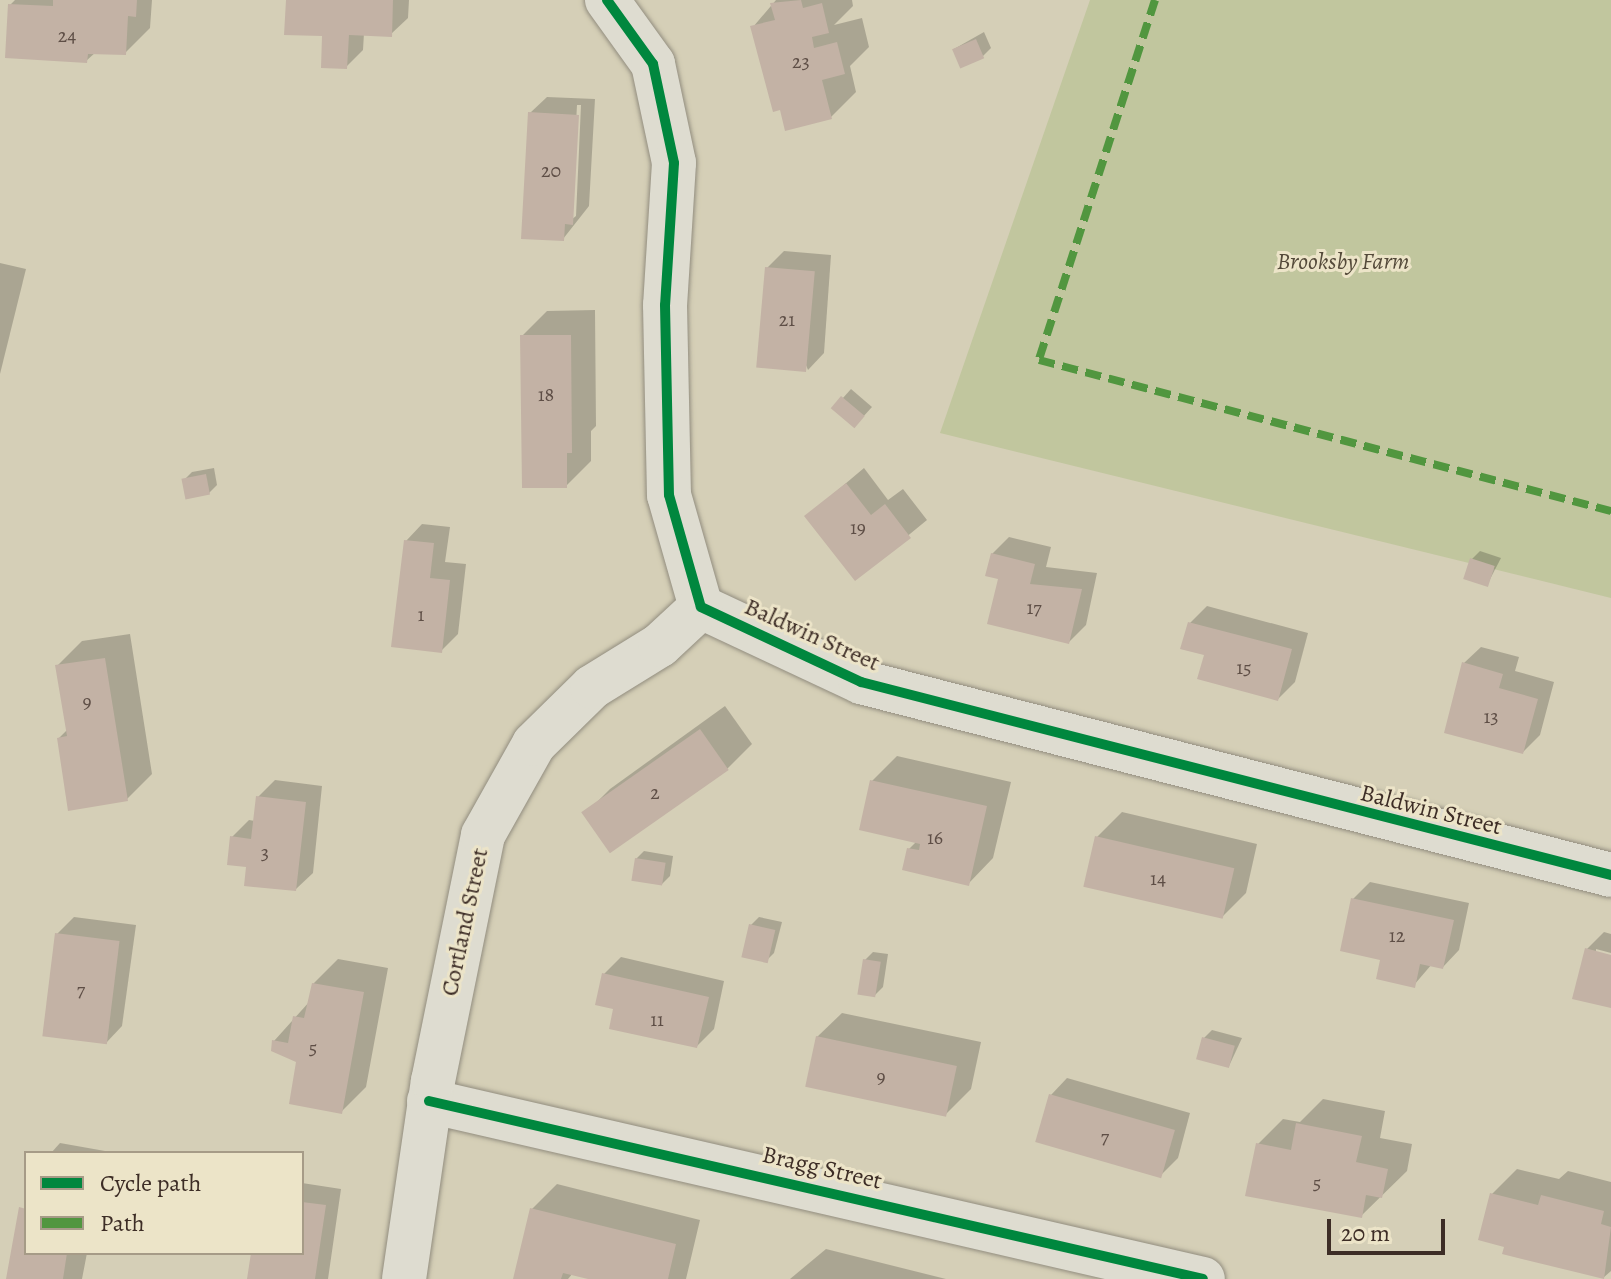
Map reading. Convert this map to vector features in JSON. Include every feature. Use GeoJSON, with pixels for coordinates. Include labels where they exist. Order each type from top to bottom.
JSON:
{"type":"FeatureCollection","features":[{"type":"Feature","properties":{"kind":"street"},"geometry":{"type":"LineString","coordinates":[[607,0],[653,64],[674,163],[665,305],[669,495],[701,607]]}},
{"type":"Feature","properties":{"kind":"street","name":"Baldwin Street"},"geometry":{"type":"LineString","coordinates":[[701,607],[861,682],[1611,875]]}},
{"type":"Feature","properties":{"kind":"street","name":"Cortland Street"},"geometry":{"type":"LineString","coordinates":[[404,1279],[429,1101],[483,835],[534,744],[592,687],[660,645],[701,607]]}},
{"type":"Feature","properties":{"kind":"street","name":"Bragg Street"},"geometry":{"type":"LineString","coordinates":[[429,1101],[1203,1279]]}},
{"type":"Feature","properties":{"kind":"green space","name":"Brooksby Farm"},"geometry":{"type":"Polygon","coordinates":[[[1090,0],[1611,0],[1611,598],[940,433],[1090,0]]]}},
{"type":"Feature","properties":{"kind":"building"},"geometry":{"type":"Polygon","coordinates":[[[53,0],[137,0],[136,17],[128,16],[126,55],[88,54],[87,63],[5,58],[8,4],[53,6],[53,0]]]}},
{"type":"Feature","properties":{"kind":"building"},"geometry":{"type":"Polygon","coordinates":[[[286,0],[393,0],[392,37],[349,35],[347,69],[321,68],[322,36],[284,35],[286,0]]]}},
{"type":"Feature","properties":{"kind":"building"},"geometry":{"type":"Polygon","coordinates":[[[801,0],[803,8],[822,3],[829,33],[812,37],[814,48],[837,42],[845,74],[822,80],[832,119],[785,131],[780,110],[773,112],[750,26],[775,20],[770,3],[801,0]]]}},
{"type":"Feature","properties":{"kind":"building"},"geometry":{"type":"Polygon","coordinates":[[[976,39],[984,58],[960,68],[952,49],[976,39]]]}},
{"type":"Feature","properties":{"kind":"building"},"geometry":{"type":"Polygon","coordinates":[[[528,112],[579,115],[573,225],[565,224],[564,241],[521,239],[528,112]]]}},
{"type":"Feature","properties":{"kind":"building"},"geometry":{"type":"Polygon","coordinates":[[[765,267],[815,271],[806,372],[756,368],[765,267]]]}},
{"type":"Feature","properties":{"kind":"building"},"geometry":{"type":"Polygon","coordinates":[[[520,335],[571,335],[572,453],[567,453],[567,488],[522,488],[520,335]]]}},
{"type":"Feature","properties":{"kind":"building"},"geometry":{"type":"Polygon","coordinates":[[[841,396],[865,416],[854,428],[831,408],[841,396]]]}},
{"type":"Feature","properties":{"kind":"building"},"geometry":{"type":"Polygon","coordinates":[[[206,474],[210,495],[185,499],[181,479],[206,474]]]}},
{"type":"Feature","properties":{"kind":"building"},"geometry":{"type":"Polygon","coordinates":[[[846,483],[871,515],[885,504],[911,538],[855,581],[804,516],[846,483]]]}},
{"type":"Feature","properties":{"kind":"building"},"geometry":{"type":"Polygon","coordinates":[[[404,540],[434,543],[430,578],[450,580],[442,653],[391,647],[404,540]]]}},
{"type":"Feature","properties":{"kind":"building"},"geometry":{"type":"Polygon","coordinates":[[[991,553],[1035,564],[1030,584],[1082,589],[1069,644],[987,624],[998,579],[985,576],[991,553]]]}},
{"type":"Feature","properties":{"kind":"building"},"geometry":{"type":"Polygon","coordinates":[[[1470,558],[1495,566],[1488,587],[1463,579],[1470,558]]]}},
{"type":"Feature","properties":{"kind":"building"},"geometry":{"type":"Polygon","coordinates":[[[1188,622],[1292,649],[1278,701],[1197,679],[1204,655],[1180,649],[1188,622]]]}},
{"type":"Feature","properties":{"kind":"building"},"geometry":{"type":"Polygon","coordinates":[[[105,658],[128,801],[68,811],[57,738],[67,736],[55,665],[105,658]]]}},
{"type":"Feature","properties":{"kind":"building"},"geometry":{"type":"Polygon","coordinates":[[[1462,662],[1503,674],[1499,688],[1538,699],[1523,754],[1444,733],[1462,662]]]}},
{"type":"Feature","properties":{"kind":"building"},"geometry":{"type":"Polygon","coordinates":[[[700,729],[729,770],[610,853],[581,812],[700,729]]]}},
{"type":"Feature","properties":{"kind":"building"},"geometry":{"type":"Polygon","coordinates":[[[870,780],[987,806],[969,886],[902,870],[907,848],[919,850],[920,844],[859,830],[870,780]]]}},
{"type":"Feature","properties":{"kind":"building"},"geometry":{"type":"Polygon","coordinates":[[[256,796],[306,802],[296,891],[244,886],[246,867],[227,865],[230,836],[251,839],[256,796]]]}},
{"type":"Feature","properties":{"kind":"building"},"geometry":{"type":"Polygon","coordinates":[[[1095,836],[1234,868],[1223,919],[1083,887],[1095,836]]]}},
{"type":"Feature","properties":{"kind":"building"},"geometry":{"type":"Polygon","coordinates":[[[635,858],[666,863],[662,886],[631,881],[635,858]]]}},
{"type":"Feature","properties":{"kind":"building"},"geometry":{"type":"Polygon","coordinates":[[[1351,898],[1454,920],[1443,969],[1420,964],[1415,988],[1376,979],[1380,960],[1340,951],[1351,898]]]}},
{"type":"Feature","properties":{"kind":"building"},"geometry":{"type":"Polygon","coordinates":[[[749,924],[775,930],[768,963],[741,957],[749,924]]]}},
{"type":"Feature","properties":{"kind":"building"},"geometry":{"type":"Polygon","coordinates":[[[55,933],[120,941],[107,1044],[42,1036],[55,933]]]}},
{"type":"Feature","properties":{"kind":"building"},"geometry":{"type":"Polygon","coordinates":[[[1585,948],[1611,955],[1611,1008],[1572,999],[1585,948]]]}},
{"type":"Feature","properties":{"kind":"building"},"geometry":{"type":"Polygon","coordinates":[[[863,959],[881,962],[875,997],[857,995],[863,959]]]}},
{"type":"Feature","properties":{"kind":"building"},"geometry":{"type":"Polygon","coordinates":[[[602,973],[709,997],[697,1048],[609,1029],[613,1009],[595,1005],[602,973]]]}},
{"type":"Feature","properties":{"kind":"building"},"geometry":{"type":"Polygon","coordinates":[[[312,983],[364,992],[342,1114],[289,1104],[296,1062],[271,1051],[272,1040],[288,1043],[293,1016],[304,1018],[312,983]]]}},
{"type":"Feature","properties":{"kind":"building"},"geometry":{"type":"Polygon","coordinates":[[[816,1036],[957,1066],[946,1117],[805,1087],[816,1036]]]}},
{"type":"Feature","properties":{"kind":"building"},"geometry":{"type":"Polygon","coordinates":[[[1202,1037],[1235,1046],[1229,1068],[1196,1059],[1202,1037]]]}},
{"type":"Feature","properties":{"kind":"building"},"geometry":{"type":"Polygon","coordinates":[[[1049,1094],[1175,1130],[1161,1178],[1035,1142],[1049,1094]]]}},
{"type":"Feature","properties":{"kind":"building"},"geometry":{"type":"Polygon","coordinates":[[[1296,1123],[1362,1136],[1356,1162],[1388,1169],[1382,1198],[1366,1195],[1362,1218],[1245,1196],[1256,1143],[1291,1150],[1296,1123]]]}},
{"type":"Feature","properties":{"kind":"building"},"geometry":{"type":"Polygon","coordinates":[[[1490,1193],[1538,1205],[1541,1195],[1604,1211],[1601,1224],[1611,1227],[1604,1279],[1502,1254],[1504,1247],[1478,1240],[1490,1193]]]}},
{"type":"Feature","properties":{"kind":"building"},"geometry":{"type":"Polygon","coordinates":[[[304,1202],[326,1205],[315,1279],[247,1279],[251,1255],[304,1255],[304,1202]]]}},
{"type":"Feature","properties":{"kind":"building"},"geometry":{"type":"Polygon","coordinates":[[[19,1207],[24,1208],[24,1255],[67,1255],[63,1279],[6,1279],[19,1207]]]}},
{"type":"Feature","properties":{"kind":"building"},"geometry":{"type":"Polygon","coordinates":[[[530,1208],[676,1244],[668,1279],[588,1279],[563,1273],[561,1279],[513,1279],[530,1208]]]}},
{"type":"Feature","properties":{"kind":"marked path"},"geometry":{"type":"LineString","coordinates":[[1155,0],[1039,360],[1611,511]]}},
{"type":"Feature","properties":{"kind":"cycle path"},"geometry":{"type":"LineString","coordinates":[[607,0],[653,64],[674,163],[665,305],[669,495],[701,607],[861,682],[1611,875]]}},
{"type":"Feature","properties":{"kind":"cycle path"},"geometry":{"type":"LineString","coordinates":[[429,1101],[1203,1279]]}}]}
